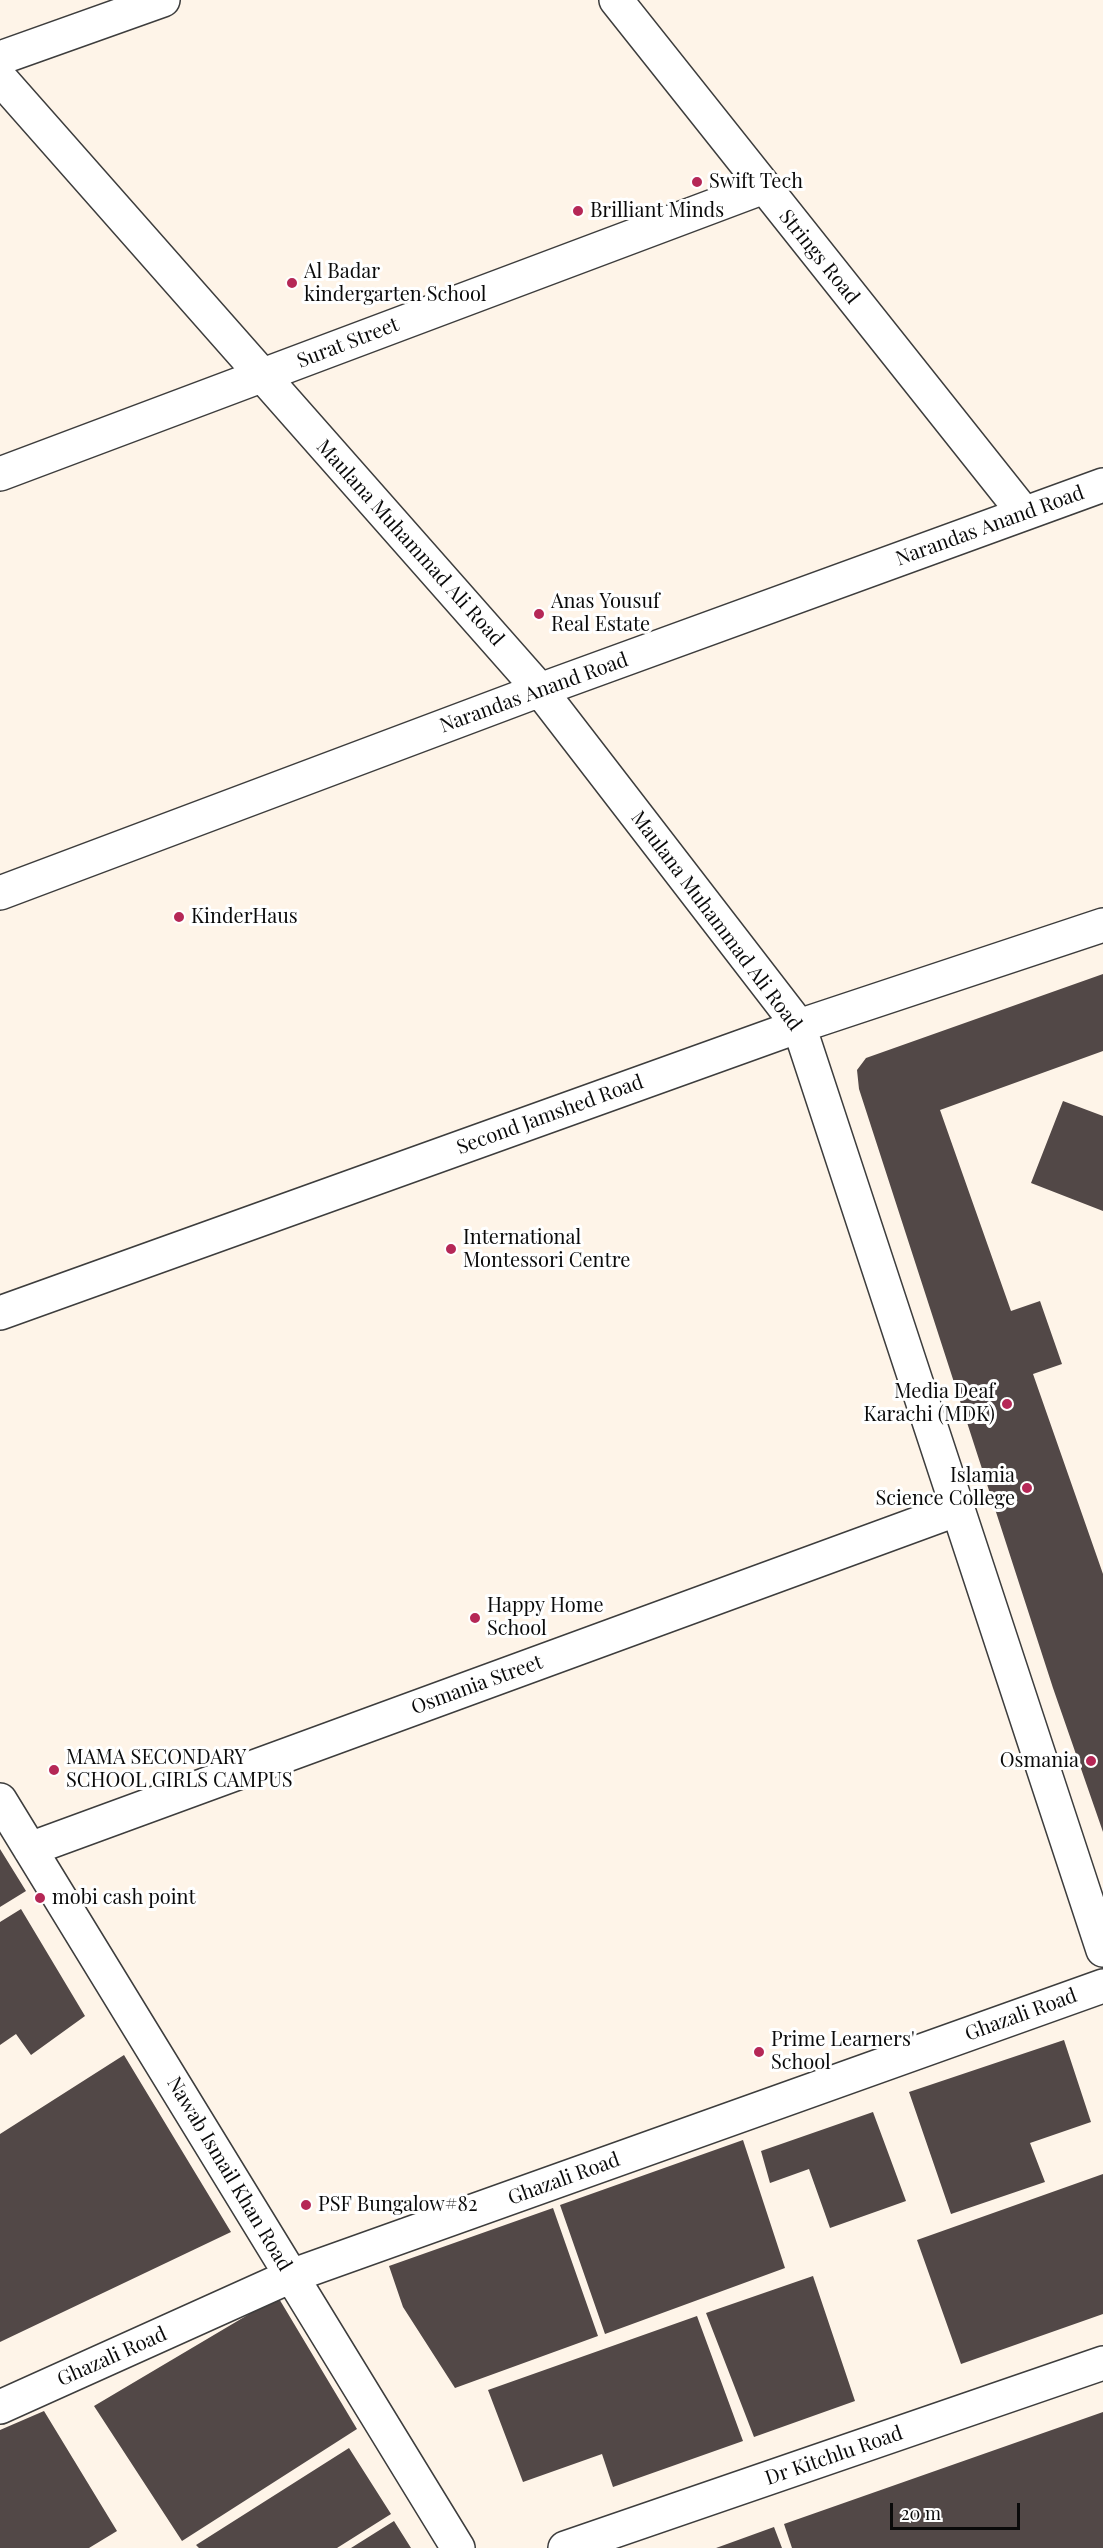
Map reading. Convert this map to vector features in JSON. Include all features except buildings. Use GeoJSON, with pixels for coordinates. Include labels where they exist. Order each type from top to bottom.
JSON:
{"type":"FeatureCollection","features":[{"type":"Feature","properties":{"kind":"street"},"geometry":{"type":"LineString","coordinates":[[0,58],[163,0]]}},
{"type":"Feature","properties":{"kind":"street","name":"Strings Road"},"geometry":{"type":"LineString","coordinates":[[616,0],[1024,513]]}},
{"type":"Feature","properties":{"kind":"street","name":"Maulana Muhammad Ali Road"},"geometry":{"type":"LineString","coordinates":[[0,78],[540,690],[799,1026],[1103,1950]]}},
{"type":"Feature","properties":{"kind":"street","name":"Surat Street"},"geometry":{"type":"LineString","coordinates":[[0,474],[764,187]]}},
{"type":"Feature","properties":{"kind":"street","name":"Narandas Anand Road"},"geometry":{"type":"LineString","coordinates":[[0,893],[540,690],[1103,485]]}},
{"type":"Feature","properties":{"kind":"street","name":"Second Jamshed Road"},"geometry":{"type":"LineString","coordinates":[[0,1313],[799,1026],[1103,925]]}},
{"type":"Feature","properties":{"kind":"street","name":"Osmania Street"},"geometry":{"type":"LineString","coordinates":[[30,1849],[958,1509]]}},
{"type":"Feature","properties":{"kind":"street","name":"Nawab Ismail Khan Road"},"geometry":{"type":"LineString","coordinates":[[0,1800],[458,2548]]}},
{"type":"Feature","properties":{"kind":"street","name":"Ghazali Road"},"geometry":{"type":"LineString","coordinates":[[0,2408],[291,2276],[1103,1986]]}},
{"type":"Feature","properties":{"kind":"street","name":"Dr Kitchlu Road"},"geometry":{"type":"LineString","coordinates":[[565,2548],[1103,2363]]}},
{"type":"Feature","properties":{"kind":"place","name":"Swift Tech"},"geometry":{"type":"Point","coordinates":[697,182]}},
{"type":"Feature","properties":{"kind":"place","name":"Brilliant Minds"},"geometry":{"type":"Point","coordinates":[578,211]}},
{"type":"Feature","properties":{"kind":"place","name":"Al Badar kindergarten School"},"geometry":{"type":"Point","coordinates":[292,283]}},
{"type":"Feature","properties":{"kind":"place","name":"Anas Yousuf Real Estate"},"geometry":{"type":"Point","coordinates":[539,614]}},
{"type":"Feature","properties":{"kind":"place","name":"KinderHaus"},"geometry":{"type":"Point","coordinates":[179,917]}},
{"type":"Feature","properties":{"kind":"place","name":"International Montessori Centre"},"geometry":{"type":"Point","coordinates":[451,1249]}},
{"type":"Feature","properties":{"kind":"place","name":"Media Deaf Karachi (MDK)"},"geometry":{"type":"Point","coordinates":[1007,1404]}},
{"type":"Feature","properties":{"kind":"place","name":"Islamia Science College"},"geometry":{"type":"Point","coordinates":[1027,1488]}},
{"type":"Feature","properties":{"kind":"place","name":"Happy Home School"},"geometry":{"type":"Point","coordinates":[475,1618]}},
{"type":"Feature","properties":{"kind":"place","name":"Osmania"},"geometry":{"type":"Point","coordinates":[1091,1761]}},
{"type":"Feature","properties":{"kind":"place","name":"MAMA SECONDARY SCHOOL GIRLS CAMPUS"},"geometry":{"type":"Point","coordinates":[54,1770]}},
{"type":"Feature","properties":{"kind":"place","name":"mobi cash point"},"geometry":{"type":"Point","coordinates":[40,1898]}},
{"type":"Feature","properties":{"kind":"place","name":"Prime Learners' School"},"geometry":{"type":"Point","coordinates":[759,2052]}},
{"type":"Feature","properties":{"kind":"place","name":"PSF Bungalow#82"},"geometry":{"type":"Point","coordinates":[306,2205]}}]}
